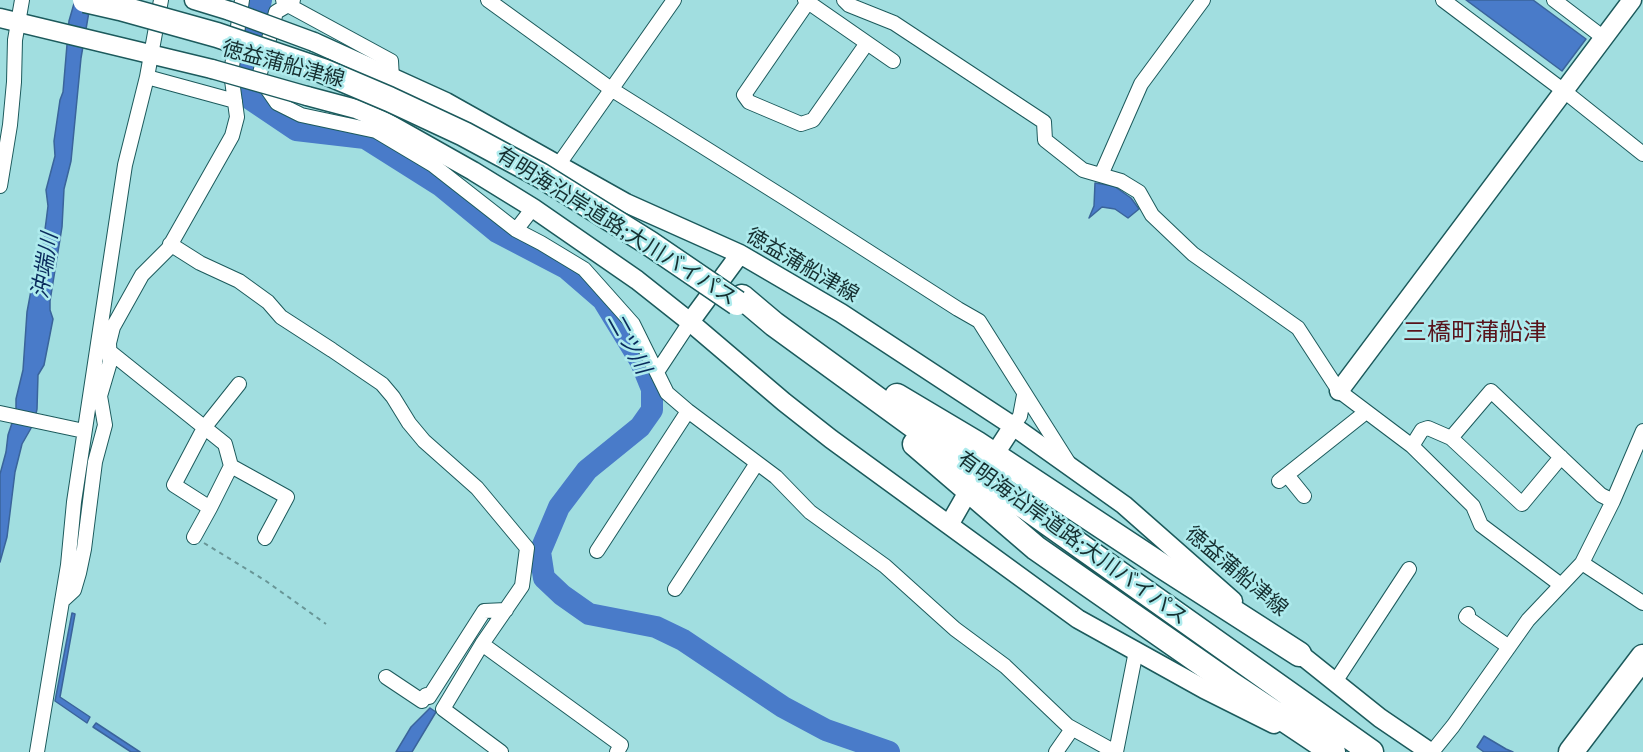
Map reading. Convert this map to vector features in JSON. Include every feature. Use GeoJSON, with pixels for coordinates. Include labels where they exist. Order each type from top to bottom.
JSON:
{"type":"FeatureCollection","features":[{"type":"Feature","properties":{"kind":"highway","name":"有明海沿岸道路;大川バイパス"},"geometry":{"type":"LineString","coordinates":[[85,0],[217,35],[323,71],[389,99],[464,134],[540,175],[740,300]]}},
{"type":"Feature","properties":{"kind":"highway","name":"有明海沿岸道路;大川バイパス"},"geometry":{"type":"LineString","coordinates":[[121,0],[219,28],[326,65],[392,92],[445,117],[594,200],[774,324],[1024,506],[1371,752]]}},
{"type":"Feature","properties":{"kind":"highway"},"geometry":{"type":"LineString","coordinates":[[774,324],[976,443],[1299,654]]}},
{"type":"Feature","properties":{"kind":"highway"},"geometry":{"type":"LineString","coordinates":[[774,324],[1036,548],[1332,752]]}},
{"type":"Feature","properties":{"kind":"highway"},"geometry":{"type":"LineString","coordinates":[[1571,752],[1643,657]]}},
{"type":"Feature","properties":{"kind":"main road","name":"徳益蒲船津線"},"geometry":{"type":"LineString","coordinates":[[194,0],[236,5],[446,102],[626,203],[740,254],[842,314],[1013,426],[1124,505],[1231,600],[1380,718],[1431,752]]}},
{"type":"Feature","properties":{"kind":"main road"},"geometry":{"type":"LineString","coordinates":[[1339,391],[1632,0]]}},
{"type":"Feature","properties":{"kind":"main road","name":"徳益蒲船津線"},"geometry":{"type":"LineString","coordinates":[[14,22],[212,69],[356,109],[386,122],[533,208],[637,280],[783,402],[1078,620],[1204,689],[1332,752]]}},
{"type":"Feature","properties":{"kind":"main road"},"geometry":{"type":"LineString","coordinates":[[533,208],[559,164]]}},
{"type":"Feature","properties":{"kind":"main road"},"geometry":{"type":"LineString","coordinates":[[690,322],[740,254]]}},
{"type":"Feature","properties":{"kind":"main road"},"geometry":{"type":"LineString","coordinates":[[1000,446],[1013,426]]}},
{"type":"Feature","properties":{"kind":"main road"},"geometry":{"type":"LineString","coordinates":[[949,525],[965,497]]}},
{"type":"Feature","properties":{"kind":"street"},"geometry":{"type":"LineString","coordinates":[[0,186],[14,82],[14,22],[22,0]]}},
{"type":"Feature","properties":{"kind":"street"},"geometry":{"type":"LineString","coordinates":[[37,752],[62,601],[80,430],[124,165],[147,77],[145,53],[161,0]]}},
{"type":"Feature","properties":{"kind":"street"},"geometry":{"type":"LineString","coordinates":[[488,0],[611,89],[979,321],[1071,467]]}},
{"type":"Feature","properties":{"kind":"street"},"geometry":{"type":"LineString","coordinates":[[559,164],[674,0]]}},
{"type":"Feature","properties":{"kind":"street"},"geometry":{"type":"LineString","coordinates":[[844,0],[849,6],[894,23],[1044,122],[1045,140],[1083,170],[1121,181],[1139,192],[1152,215],[1193,254],[1298,328],[1339,391],[1412,446],[1473,506],[1481,525],[1561,585]]}},
{"type":"Feature","properties":{"kind":"street"},"geometry":{"type":"LineString","coordinates":[[1101,175],[1141,84],[1203,0]]}},
{"type":"Feature","properties":{"kind":"street"},"geometry":{"type":"LineString","coordinates":[[1443,0],[1643,154]]}},
{"type":"Feature","properties":{"kind":"street"},"geometry":{"type":"LineString","coordinates":[[1554,0],[1604,38]]}},
{"type":"Feature","properties":{"kind":"street"},"geometry":{"type":"LineString","coordinates":[[867,43],[813,120],[801,124],[749,102],[744,95],[807,1],[893,61]]}},
{"type":"Feature","properties":{"kind":"street"},"geometry":{"type":"LineString","coordinates":[[392,79],[391,61],[288,2],[276,12],[259,77],[277,102],[301,115],[376,131],[433,165],[516,230],[584,269],[633,324],[667,393],[776,477],[810,512],[885,566],[955,629],[1005,666],[1068,726],[1115,752],[1136,651]]}},
{"type":"Feature","properties":{"kind":"street"},"geometry":{"type":"LineString","coordinates":[[62,601],[74,590],[80,573],[95,462],[105,424],[100,396],[110,362],[109,343],[113,327],[142,275],[170,244],[232,136],[237,117],[231,73],[236,5]]}},
{"type":"Feature","properties":{"kind":"street"},"geometry":{"type":"LineString","coordinates":[[0,73],[14,82]]}},
{"type":"Feature","properties":{"kind":"street"},"geometry":{"type":"LineString","coordinates":[[147,77],[235,101]]}},
{"type":"Feature","properties":{"kind":"street"},"geometry":{"type":"LineString","coordinates":[[516,230],[533,208]]}},
{"type":"Feature","properties":{"kind":"street"},"geometry":{"type":"LineString","coordinates":[[170,244],[200,263],[239,281],[267,302],[281,317],[382,384],[424,441],[477,488],[527,548],[522,586],[482,644],[443,710],[501,752]]}},
{"type":"Feature","properties":{"kind":"street"},"geometry":{"type":"LineString","coordinates":[[657,372],[690,322]]}},
{"type":"Feature","properties":{"kind":"street"},"geometry":{"type":"LineString","coordinates":[[109,351],[225,444],[231,466],[194,537]]}},
{"type":"Feature","properties":{"kind":"street"},"geometry":{"type":"LineString","coordinates":[[210,507],[174,485],[204,428],[239,384]]}},
{"type":"Feature","properties":{"kind":"street"},"geometry":{"type":"LineString","coordinates":[[1451,438],[1491,391],[1601,495],[1613,501]]}},
{"type":"Feature","properties":{"kind":"street"},"geometry":{"type":"LineString","coordinates":[[1013,426],[1020,416],[1024,395]]}},
{"type":"Feature","properties":{"kind":"street"},"geometry":{"type":"LineString","coordinates":[[597,551],[688,411]]}},
{"type":"Feature","properties":{"kind":"street"},"geometry":{"type":"LineString","coordinates":[[1304,496],[1283,478],[1366,412]]}},
{"type":"Feature","properties":{"kind":"street"},"geometry":{"type":"LineString","coordinates":[[0,413],[80,430]]}},
{"type":"Feature","properties":{"kind":"street"},"geometry":{"type":"LineString","coordinates":[[1412,446],[1422,430],[1428,428],[1451,438],[1522,504],[1561,457]]}},
{"type":"Feature","properties":{"kind":"street"},"geometry":{"type":"LineString","coordinates":[[1431,752],[1453,726],[1528,620],[1582,563],[1613,501],[1643,431]]}},
{"type":"Feature","properties":{"kind":"street"},"geometry":{"type":"LineString","coordinates":[[675,589],[758,464]]}},
{"type":"Feature","properties":{"kind":"street"},"geometry":{"type":"LineString","coordinates":[[231,466],[287,497],[265,538]]}},
{"type":"Feature","properties":{"kind":"street"},"geometry":{"type":"LineString","coordinates":[[1582,563],[1643,603]]}},
{"type":"Feature","properties":{"kind":"street"},"geometry":{"type":"LineString","coordinates":[[1335,682],[1409,569]]}},
{"type":"Feature","properties":{"kind":"street"},"geometry":{"type":"LineString","coordinates":[[386,677],[422,700],[426,695],[429,697],[484,611],[506,610]]}},
{"type":"Feature","properties":{"kind":"street"},"geometry":{"type":"LineString","coordinates":[[1468,614],[1466,617],[1509,647]]}},
{"type":"Feature","properties":{"kind":"street"},"geometry":{"type":"LineString","coordinates":[[482,644],[621,745],[617,752]]}},
{"type":"Feature","properties":{"kind":"street"},"geometry":{"type":"LineString","coordinates":[[1056,752],[1072,729]]}},
{"type":"Feature","properties":{"kind":"path"},"geometry":{"type":"LineString","coordinates":[[194,537],[266,581],[326,624]]}},
{"type":"Feature","properties":{"kind":"water","name":"沖端川"},"geometry":{"type":"Polygon","coordinates":[[[75,0],[91,0],[81,58],[71,161],[64,189],[62,227],[50,301],[53,319],[44,365],[38,375],[37,409],[34,423],[22,444],[15,472],[7,537],[0,562],[0,474],[8,435],[16,411],[16,399],[23,370],[27,312],[33,280],[42,251],[48,206],[46,190],[55,156],[54,141],[63,92],[69,21],[75,0]]]}},
{"type":"Feature","properties":{"kind":"water"},"geometry":{"type":"Polygon","coordinates":[[[1466,0],[1533,0],[1586,39],[1562,71],[1466,0]]]}},
{"type":"Feature","properties":{"kind":"water"},"geometry":{"type":"Polygon","coordinates":[[[1095,183],[1114,186],[1131,198],[1139,209],[1128,218],[1115,209],[1102,207],[1089,218],[1094,206],[1095,183]]]}},
{"type":"Feature","properties":{"kind":"water"},"geometry":{"type":"Polygon","coordinates":[[[72,613],[75,614],[60,697],[90,717],[87,723],[55,701],[72,613]]]}},
{"type":"Feature","properties":{"kind":"water"},"geometry":{"type":"Polygon","coordinates":[[[430,708],[436,712],[412,752],[396,752],[411,727],[430,708]]]}},
{"type":"Feature","properties":{"kind":"water"},"geometry":{"type":"Polygon","coordinates":[[[96,723],[140,752],[131,752],[93,727],[96,723]]]}},
{"type":"Feature","properties":{"kind":"water"},"geometry":{"type":"Polygon","coordinates":[[[1484,736],[1513,752],[1484,752],[1477,747],[1484,736]]]}},
{"type":"Feature","properties":{"kind":"waterway","name":"二ツ川"},"geometry":{"type":"LineString","coordinates":[[261,0],[247,58],[250,99],[296,130],[365,138],[441,186],[497,232],[566,268],[603,300],[641,362],[652,389],[652,410],[640,427],[587,470],[559,507],[540,552],[544,578],[562,595],[589,614],[656,627],[683,640],[783,707],[826,730],[889,752]]}},
{"type":"Feature","properties":{"kind":"district","name":"三橋町蒲船津"},"geometry":{"type":"Point","coordinates":[1475,333]}}]}
